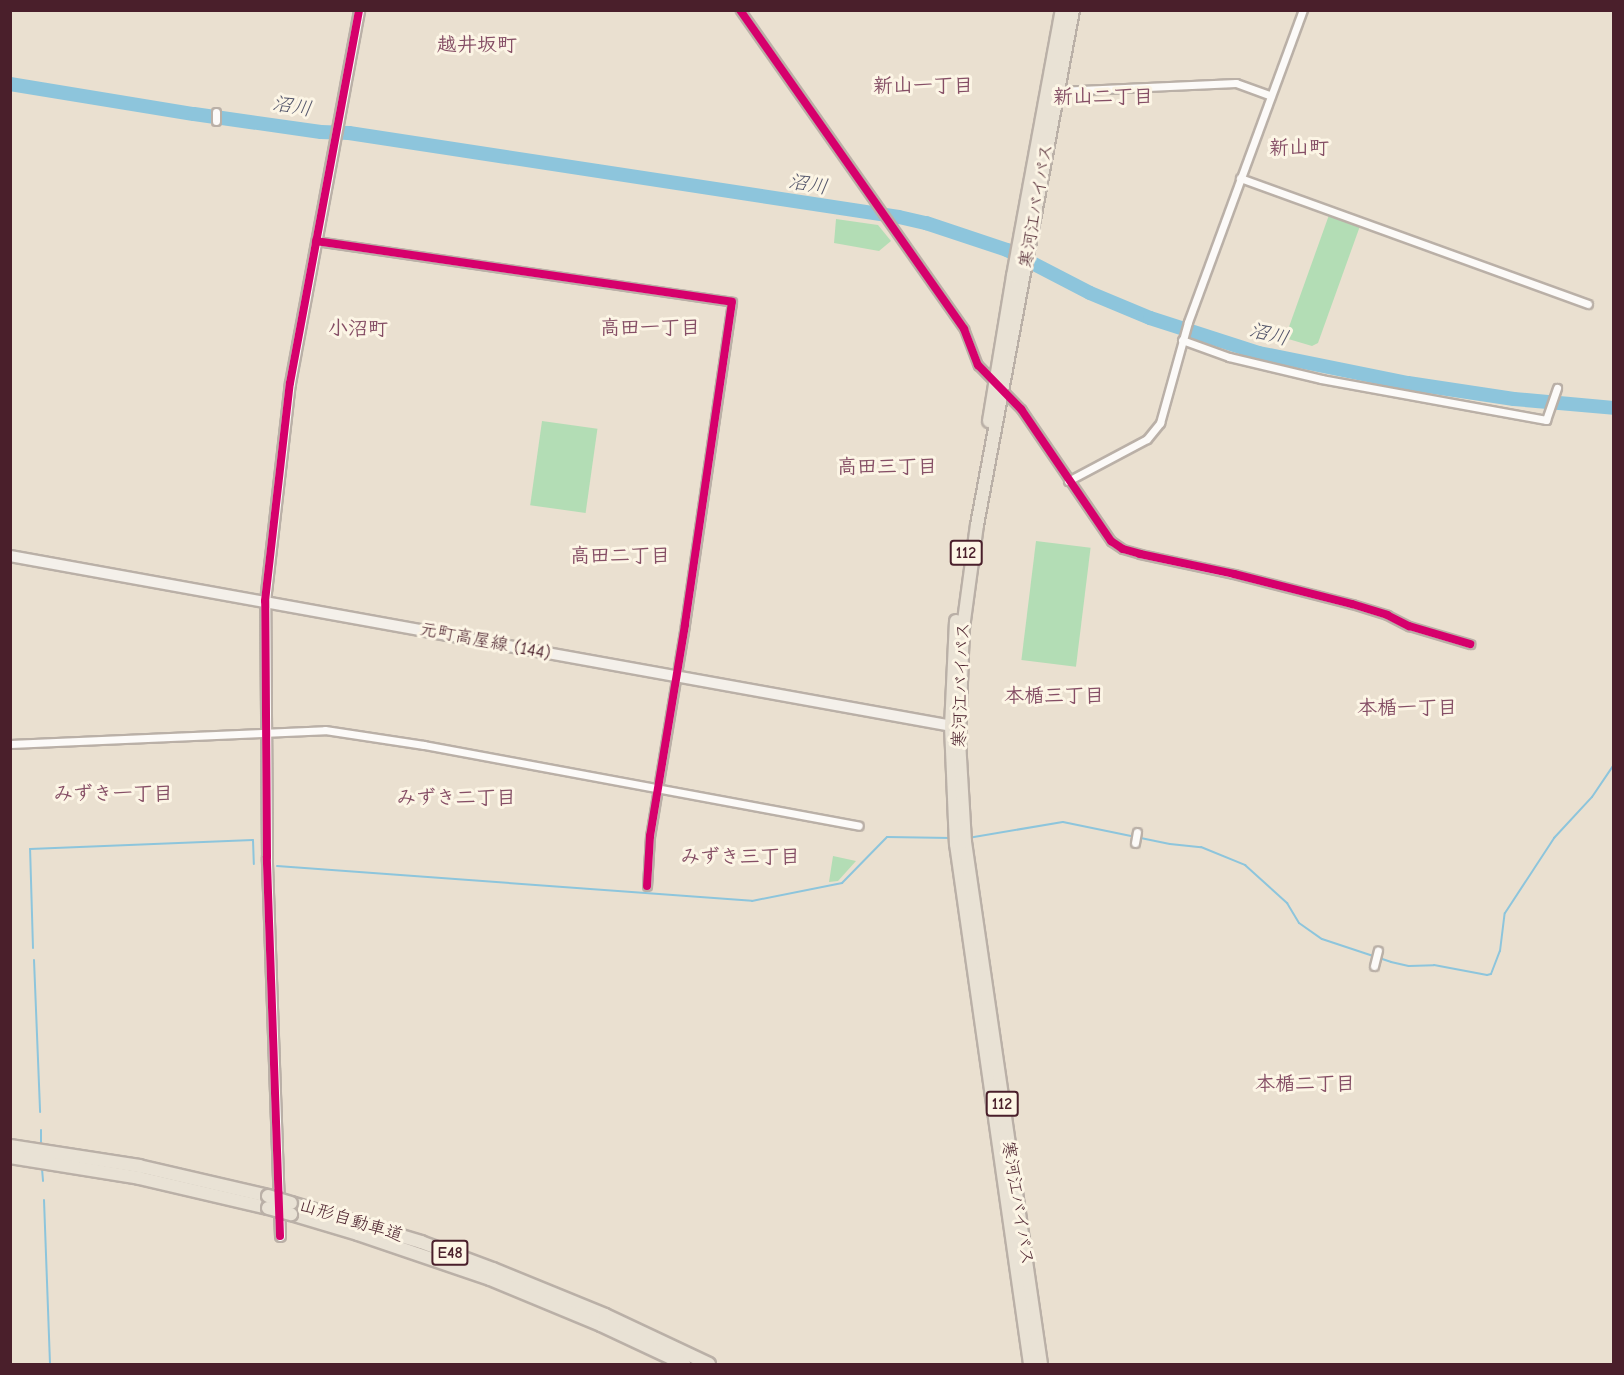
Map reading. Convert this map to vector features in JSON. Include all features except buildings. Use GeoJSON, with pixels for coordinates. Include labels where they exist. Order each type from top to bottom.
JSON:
{"type":"FeatureCollection","features":[{"type":"Feature","properties":{"kind":"highway","name":"寒河江バイパス"},"geometry":{"type":"LineString","coordinates":[[1030,1365],[961,837],[956,726],[955,628],[1000,386],[1062,10]]}},
{"type":"Feature","properties":{"kind":"highway","name":"寒河江バイパス"},"geometry":{"type":"LineString","coordinates":[[1025,238],[1058,91],[1073,10]]}},
{"type":"Feature","properties":{"kind":"highway","name":"寒河江バイパス"},"geometry":{"type":"LineString","coordinates":[[961,837],[1041,1365]]}},
{"type":"Feature","properties":{"kind":"highway","name":"山形自動車道"},"geometry":{"type":"LineString","coordinates":[[10,1146],[139,1166],[291,1208],[603,1320],[709,1365]]}},
{"type":"Feature","properties":{"kind":"highway","name":"山形自動車道"},"geometry":{"type":"LineString","coordinates":[[10,1157],[268,1202]]}},
{"type":"Feature","properties":{"kind":"highway","name":"山形自動車道"},"geometry":{"type":"LineString","coordinates":[[623,1329],[684,1365]]}},
{"type":"Feature","properties":{"kind":"main road","name":"元町高屋線 (144)"},"geometry":{"type":"LineString","coordinates":[[10,556],[956,726]]}},
{"type":"Feature","properties":{"kind":"street"},"geometry":{"type":"LineString","coordinates":[[280,1236],[264,733],[265,601],[290,383],[359,10]]}},
{"type":"Feature","properties":{"kind":"street"},"geometry":{"type":"LineString","coordinates":[[740,10],[964,329],[978,365],[1021,409],[1111,541],[1123,549],[1352,604],[1388,615],[1409,626],[1470,644]]}},
{"type":"Feature","properties":{"kind":"street"},"geometry":{"type":"LineString","coordinates":[[1068,481],[1155,433],[1160,423],[1188,322],[1303,10]]}},
{"type":"Feature","properties":{"kind":"street"},"geometry":{"type":"LineString","coordinates":[[1058,91],[1236,83],[1271,96]]}},
{"type":"Feature","properties":{"kind":"street"},"geometry":{"type":"LineString","coordinates":[[216,112],[216,121]]}},
{"type":"Feature","properties":{"kind":"street"},"geometry":{"type":"LineString","coordinates":[[1240,178],[1588,304]]}},
{"type":"Feature","properties":{"kind":"street"},"geometry":{"type":"LineString","coordinates":[[316,241],[732,302],[677,676],[658,788],[646,886]]}},
{"type":"Feature","properties":{"kind":"street"},"geometry":{"type":"LineString","coordinates":[[1182,340],[1229,357],[1366,388],[1546,420],[1557,388]]}},
{"type":"Feature","properties":{"kind":"street"},"geometry":{"type":"LineString","coordinates":[[10,744],[325,730],[658,788],[859,826]]}},
{"type":"Feature","properties":{"kind":"street"},"geometry":{"type":"LineString","coordinates":[[1135,843],[1137,832]]}},
{"type":"Feature","properties":{"kind":"street"},"geometry":{"type":"LineString","coordinates":[[1374,966],[1378,950]]}},
{"type":"Feature","properties":{"kind":"green space"},"geometry":{"type":"Polygon","coordinates":[[[1329,215],[1360,226],[1318,343],[1312,346],[1285,338],[1329,215]]]}},
{"type":"Feature","properties":{"kind":"green space"},"geometry":{"type":"Polygon","coordinates":[[[836,219],[878,225],[891,241],[879,251],[834,243],[836,219]]]}},
{"type":"Feature","properties":{"kind":"green space"},"geometry":{"type":"Polygon","coordinates":[[[542,421],[597,429],[586,513],[530,505],[542,421]]]}},
{"type":"Feature","properties":{"kind":"green space"},"geometry":{"type":"Polygon","coordinates":[[[1036,541],[1091,548],[1076,667],[1021,660],[1036,541]]]}},
{"type":"Feature","properties":{"kind":"green space"},"geometry":{"type":"Polygon","coordinates":[[[833,856],[856,861],[838,881],[829,882],[833,856]]]}},
{"type":"Feature","properties":{"kind":"waterway","name":"沼川"},"geometry":{"type":"LineString","coordinates":[[10,84],[194,114],[321,132],[349,133],[899,217],[926,223],[1007,250],[1090,293],[1150,318],[1259,353],[1408,383],[1514,399],[1614,408]]}},
{"type":"Feature","properties":{"kind":"waterway"},"geometry":{"type":"LineString","coordinates":[[968,838],[1063,822],[1170,844],[1201,847],[1245,865],[1287,903],[1299,923],[1322,939],[1409,966],[1434,965],[1487,975],[1491,974],[1500,951],[1505,913],[1554,838],[1592,797],[1614,764]]}},
{"type":"Feature","properties":{"kind":"waterway"},"geometry":{"type":"LineString","coordinates":[[277,866],[752,901],[842,883],[887,837],[951,838]]}},
{"type":"Feature","properties":{"kind":"waterway"},"geometry":{"type":"LineString","coordinates":[[33,948],[30,849],[253,840],[254,864]]}},
{"type":"Feature","properties":{"kind":"waterway"},"geometry":{"type":"LineString","coordinates":[[34,960],[40,1112]]}},
{"type":"Feature","properties":{"kind":"waterway"},"geometry":{"type":"LineString","coordinates":[[41,1130],[41,1142]]}},
{"type":"Feature","properties":{"kind":"waterway"},"geometry":{"type":"LineString","coordinates":[[42,1169],[43,1181]]}},
{"type":"Feature","properties":{"kind":"waterway"},"geometry":{"type":"LineString","coordinates":[[44,1200],[50,1364]]}},
{"type":"Feature","properties":{"kind":"cycle path"},"geometry":{"type":"LineString","coordinates":[[280,1236],[267,857],[265,601],[290,383],[359,10]]}},
{"type":"Feature","properties":{"kind":"cycle path"},"geometry":{"type":"LineString","coordinates":[[740,10],[964,329],[978,365],[1021,409],[1111,541],[1123,549],[1140,554],[1234,574],[1352,604],[1387,615],[1409,626],[1470,644]]}},
{"type":"Feature","properties":{"kind":"cycle path"},"geometry":{"type":"LineString","coordinates":[[316,241],[732,302],[685,625],[650,836],[647,886]]}},
{"type":"Feature","properties":{"kind":"district","name":"越井坂町"},"geometry":{"type":"Point","coordinates":[477,44]}},
{"type":"Feature","properties":{"kind":"district","name":"新山一丁目"},"geometry":{"type":"Point","coordinates":[923,85]}},
{"type":"Feature","properties":{"kind":"district","name":"新山二丁目"},"geometry":{"type":"Point","coordinates":[1103,96]}},
{"type":"Feature","properties":{"kind":"district","name":"新山町"},"geometry":{"type":"Point","coordinates":[1299,147]}},
{"type":"Feature","properties":{"kind":"district","name":"高田一丁目"},"geometry":{"type":"Point","coordinates":[650,327]}},
{"type":"Feature","properties":{"kind":"district","name":"小沼町"},"geometry":{"type":"Point","coordinates":[358,328]}},
{"type":"Feature","properties":{"kind":"district","name":"高田三丁目"},"geometry":{"type":"Point","coordinates":[887,466]}},
{"type":"Feature","properties":{"kind":"district","name":"高田二丁目"},"geometry":{"type":"Point","coordinates":[620,555]}},
{"type":"Feature","properties":{"kind":"district","name":"本楯三丁目"},"geometry":{"type":"Point","coordinates":[1054,695]}},
{"type":"Feature","properties":{"kind":"district","name":"本楯一丁目"},"geometry":{"type":"Point","coordinates":[1407,707]}},
{"type":"Feature","properties":{"kind":"district","name":"みずき一丁目"},"geometry":{"type":"Point","coordinates":[113,793]}},
{"type":"Feature","properties":{"kind":"district","name":"みずき二丁目"},"geometry":{"type":"Point","coordinates":[456,797]}},
{"type":"Feature","properties":{"kind":"district","name":"みずき三丁目"},"geometry":{"type":"Point","coordinates":[740,856]}},
{"type":"Feature","properties":{"kind":"district","name":"本楯二丁目"},"geometry":{"type":"Point","coordinates":[1305,1083]}}]}
